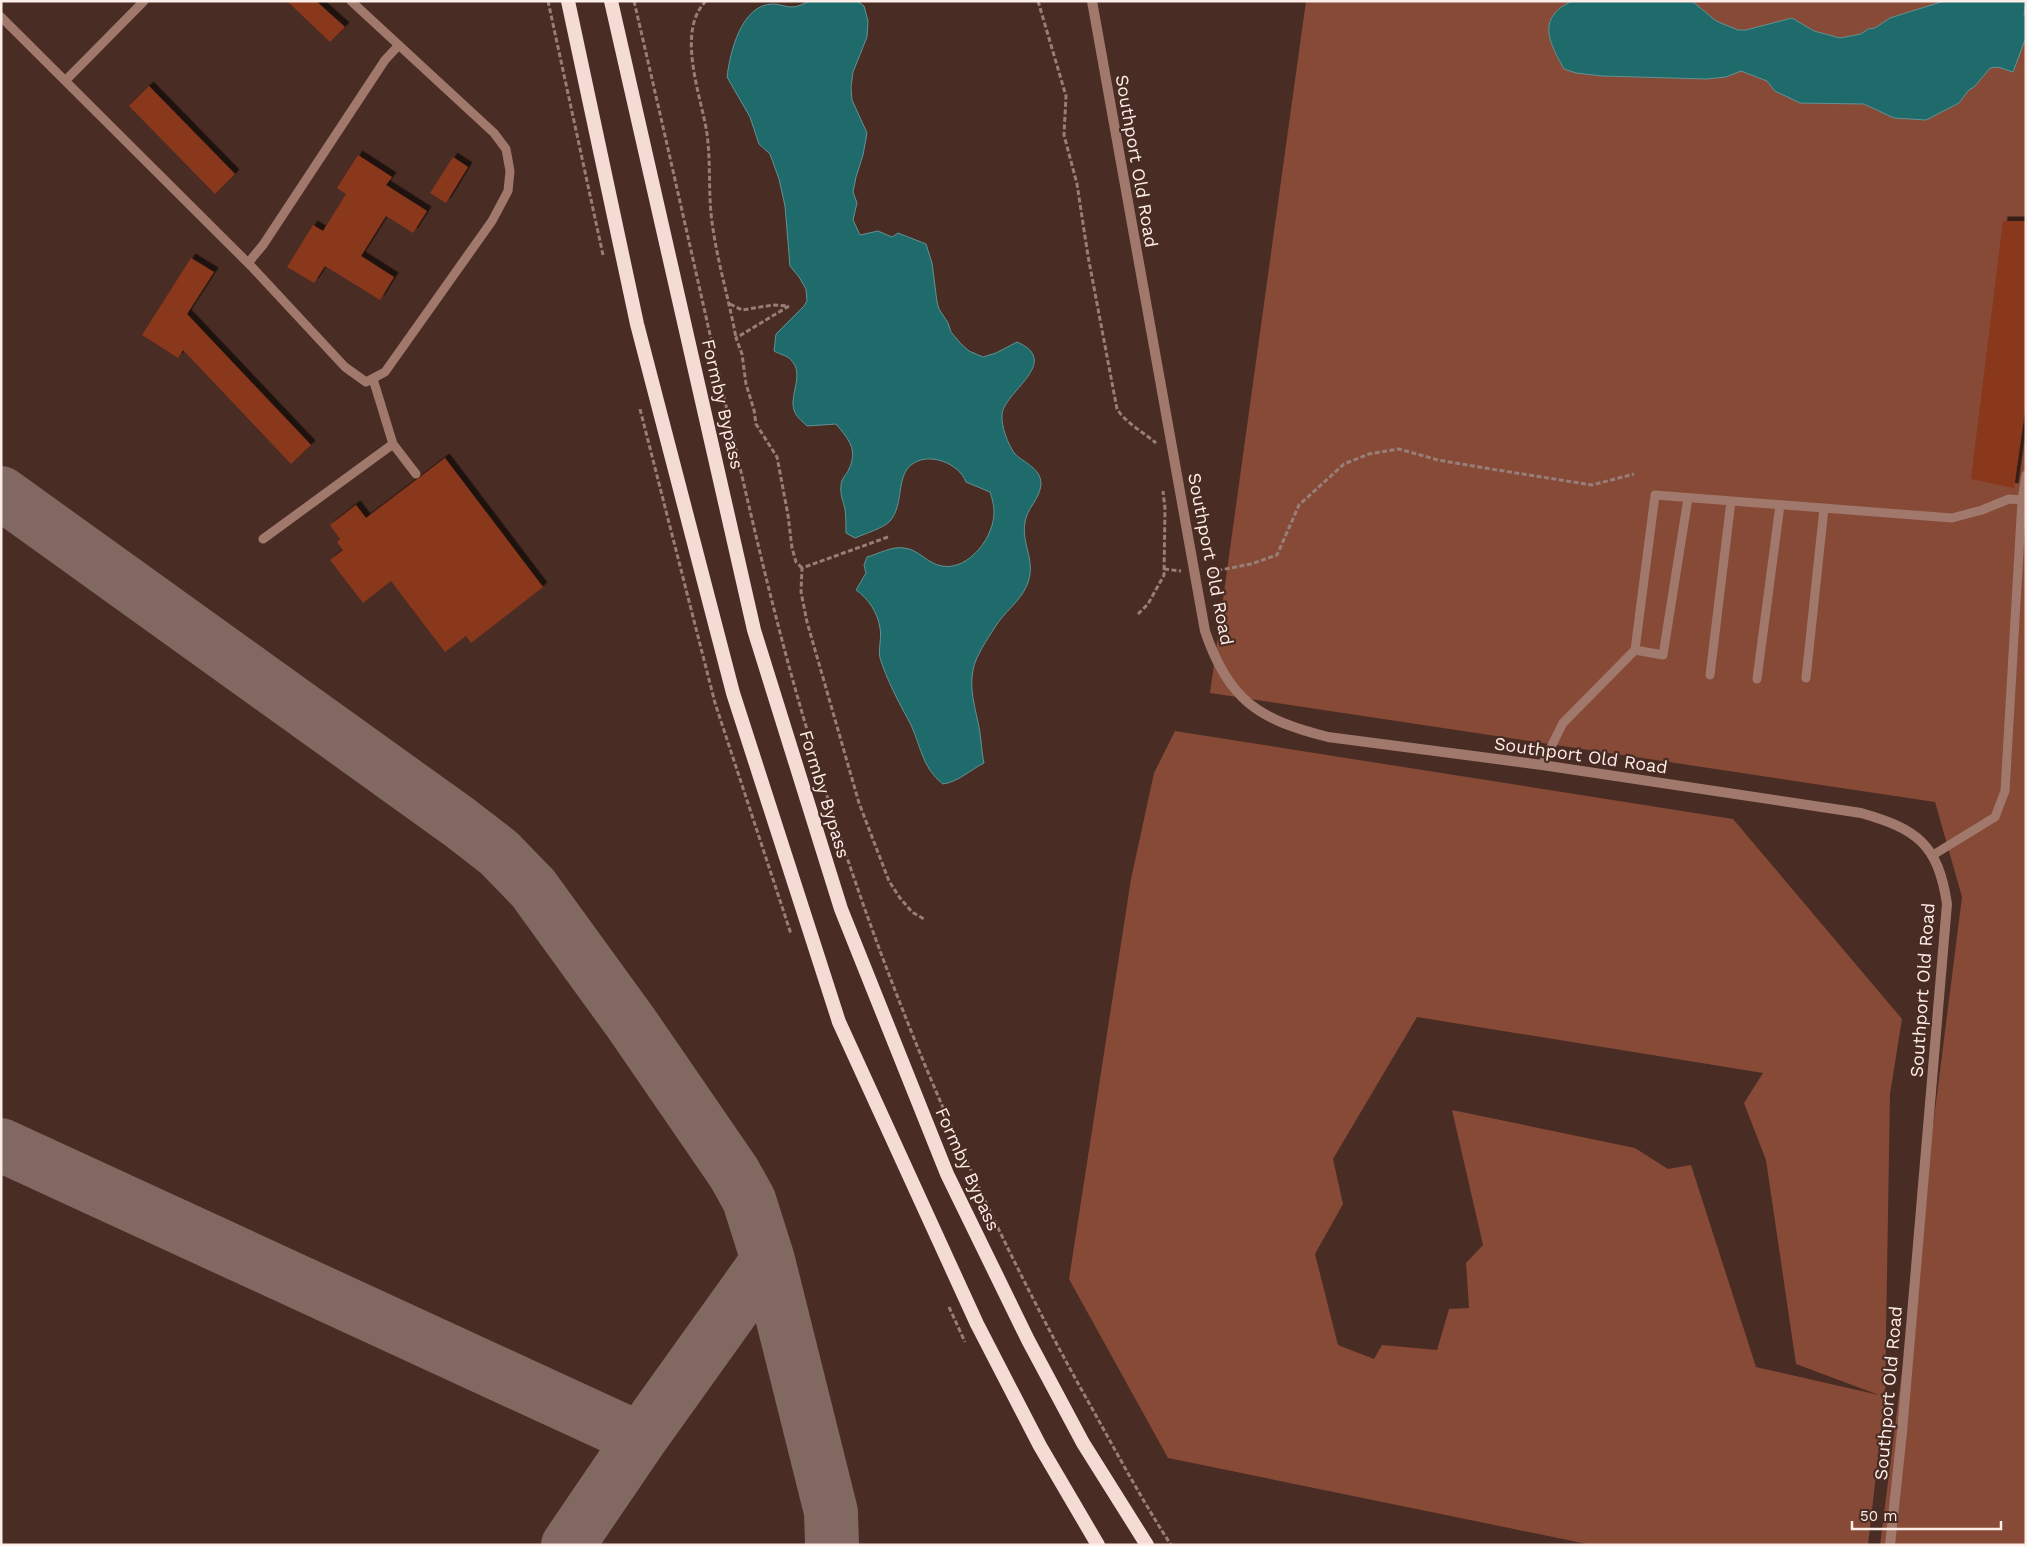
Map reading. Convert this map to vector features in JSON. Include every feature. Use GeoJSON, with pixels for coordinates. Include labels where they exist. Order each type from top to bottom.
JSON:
{"type":"FeatureCollection","features":[{"type":"Feature","properties":{"kind":"highway"},"geometry":{"type":"LineString","coordinates":[[568,1],[637,324],[734,693],[839,1022],[977,1324],[1040,1446],[1098,1545]]}},
{"type":"Feature","properties":{"kind":"highway","name":"Formby Bypass"},"geometry":{"type":"LineString","coordinates":[[612,1],[754,630],[841,909],[947,1174],[1028,1340],[1083,1443],[1147,1545]]}},
{"type":"Feature","properties":{"kind":"street","name":"Southport Old Road"},"geometry":{"type":"LineString","coordinates":[[1092,1],[1205,631],[1220,670],[1229,684],[1242,698],[1260,711],[1301,730],[1328,737],[1861,813],[1897,825],[1925,844],[1933,855],[1940,870],[1947,904],[1902,1432],[1890,1545]]}},
{"type":"Feature","properties":{"kind":"lane"},"geometry":{"type":"LineString","coordinates":[[66,80],[144,1]]}},
{"type":"Feature","properties":{"kind":"lane"},"geometry":{"type":"LineString","coordinates":[[1,17],[248,263],[345,367],[366,382],[385,372],[492,221],[508,191],[510,171],[506,150],[494,134],[351,1]]}},
{"type":"Feature","properties":{"kind":"lane"},"geometry":{"type":"LineString","coordinates":[[248,263],[263,245],[385,60],[399,45]]}},
{"type":"Feature","properties":{"kind":"lane"},"geometry":{"type":"LineString","coordinates":[[373,379],[393,444],[416,474]]}},
{"type":"Feature","properties":{"kind":"lane"},"geometry":{"type":"LineString","coordinates":[[263,538],[393,444]]}},
{"type":"Feature","properties":{"kind":"lane"},"geometry":{"type":"LineString","coordinates":[[1933,855],[1995,817],[2005,791],[2021,590],[2022,500],[2026,475]]}},
{"type":"Feature","properties":{"kind":"lane"},"geometry":{"type":"LineString","coordinates":[[1542,766],[1563,723],[1635,650],[1655,495],[1952,518],[1982,510],[2009,499],[2022,500]]}},
{"type":"Feature","properties":{"kind":"lane"},"geometry":{"type":"LineString","coordinates":[[1635,650],[1663,654],[1688,498]]}},
{"type":"Feature","properties":{"kind":"lane"},"geometry":{"type":"LineString","coordinates":[[1710,675],[1731,501]]}},
{"type":"Feature","properties":{"kind":"lane"},"geometry":{"type":"LineString","coordinates":[[1756,679],[1780,505]]}},
{"type":"Feature","properties":{"kind":"lane"},"geometry":{"type":"LineString","coordinates":[[1806,678],[1824,508]]}},
{"type":"Feature","properties":{"kind":"path"},"geometry":{"type":"LineString","coordinates":[[634,1],[768,589],[808,734],[864,907],[910,1027],[958,1142],[1041,1315],[1138,1492],[1171,1545]]}},
{"type":"Feature","properties":{"kind":"path"},"geometry":{"type":"LineString","coordinates":[[706,1],[702,5],[693,24],[695,85],[707,132],[710,164],[711,220],[736,338],[742,354],[746,384],[756,424],[777,457],[792,548],[796,562],[802,568],[801,592],[806,622],[859,803],[889,881],[912,912],[924,919]]}},
{"type":"Feature","properties":{"kind":"path"},"geometry":{"type":"LineString","coordinates":[[1038,1],[1066,96],[1064,135],[1077,184],[1088,256],[1117,409],[1124,419],[1157,444]]}},
{"type":"Feature","properties":{"kind":"path"},"geometry":{"type":"LineString","coordinates":[[730,304],[742,310],[773,305],[789,306],[736,338]]}},
{"type":"Feature","properties":{"kind":"path"},"geometry":{"type":"LineString","coordinates":[[1164,569],[1209,572],[1251,564],[1277,555],[1299,505],[1344,464],[1370,454],[1399,449],[1438,460],[1592,485],[1634,474]]}},
{"type":"Feature","properties":{"kind":"path"},"geometry":{"type":"LineString","coordinates":[[1138,614],[1148,604],[1164,575],[1165,508],[1163,490]]}},
{"type":"Feature","properties":{"kind":"path"},"geometry":{"type":"LineString","coordinates":[[802,568],[888,537]]}},
{"type":"Feature","properties":{"kind":"shaded area"},"geometry":{"type":"Polygon","coordinates":[[[1306,1],[2026,1],[2026,1545],[1880,1545],[1962,897],[1935,802],[1210,693],[1306,1]]]}},
{"type":"Feature","properties":{"kind":"shaded area"},"geometry":{"type":"Polygon","coordinates":[[[1175,731],[1733,819],[1902,1019],[1890,1094],[1885,1396],[1868,1545],[1592,1545],[1168,1458],[1069,1279],[1131,879],[1154,773],[1175,731]],[[1417,1017],[1333,1159],[1343,1204],[1315,1254],[1338,1345],[1374,1359],[1382,1345],[1437,1350],[1449,1309],[1469,1308],[1466,1263],[1483,1245],[1452,1110],[1635,1148],[1668,1169],[1691,1165],[1756,1367],[1879,1395],[1796,1364],[1766,1160],[1744,1103],[1763,1073],[1417,1017]]]}},
{"type":"Feature","properties":{"kind":"water"},"geometry":{"type":"Polygon","coordinates":[[[810,1],[857,1],[864,6],[868,21],[867,37],[853,72],[851,87],[852,100],[867,133],[853,192],[857,203],[853,220],[860,235],[878,231],[892,237],[898,233],[926,244],[932,263],[939,309],[948,323],[951,332],[969,351],[983,357],[996,353],[1017,342],[1030,350],[1034,359],[1033,368],[1005,406],[1002,415],[1004,430],[1012,450],[1035,470],[1040,478],[1040,489],[1026,517],[1024,530],[1030,561],[1030,576],[1020,597],[985,642],[973,670],[973,697],[984,763],[959,778],[943,784],[926,763],[913,730],[886,674],[880,658],[879,622],[875,611],[865,597],[856,590],[866,573],[864,565],[867,557],[890,549],[909,549],[942,566],[962,563],[979,550],[985,541],[993,521],[993,504],[990,492],[966,482],[957,469],[942,461],[926,459],[918,461],[906,470],[901,484],[897,507],[890,521],[878,529],[855,538],[846,533],[845,509],[841,492],[841,483],[852,462],[851,445],[836,424],[807,426],[794,410],[793,398],[797,378],[795,366],[786,356],[774,351],[776,334],[807,301],[806,289],[790,266],[785,206],[779,179],[770,154],[759,144],[750,117],[727,77],[734,43],[745,21],[753,12],[762,6],[773,4],[794,7],[810,1]]]}},
{"type":"Feature","properties":{"kind":"water"},"geometry":{"type":"Polygon","coordinates":[[[1572,1],[1692,1],[1716,21],[1738,30],[1746,30],[1792,18],[1814,31],[1840,38],[1861,34],[1868,29],[1875,28],[1890,18],[1944,1],[2026,1],[2024,15],[2026,15],[2026,37],[2013,72],[1998,67],[1990,68],[1959,103],[1926,120],[1894,118],[1864,104],[1800,103],[1775,91],[1767,81],[1741,71],[1726,77],[1706,79],[1602,76],[1576,73],[1564,69],[1550,40],[1549,31],[1553,15],[1572,1]]]}},
{"type":"Feature","properties":{"kind":"building"},"geometry":{"type":"Polygon","coordinates":[[[287,1],[316,1],[345,27],[330,42],[287,1]]]}},
{"type":"Feature","properties":{"kind":"building"},"geometry":{"type":"Polygon","coordinates":[[[149,86],[235,174],[215,194],[129,106],[149,86]]]}},
{"type":"Feature","properties":{"kind":"building"},"geometry":{"type":"Polygon","coordinates":[[[358,155],[392,177],[386,185],[427,211],[413,233],[386,216],[361,256],[394,277],[380,300],[325,266],[314,283],[287,267],[313,225],[323,231],[346,194],[337,188],[358,155]]]}},
{"type":"Feature","properties":{"kind":"building"},"geometry":{"type":"Polygon","coordinates":[[[453,157],[468,167],[446,203],[430,193],[453,157]]]}},
{"type":"Feature","properties":{"kind":"building"},"geometry":{"type":"Polygon","coordinates":[[[2003,221],[2026,221],[2026,403],[2014,488],[1971,479],[2003,221]]]}},
{"type":"Feature","properties":{"kind":"building"},"geometry":{"type":"Polygon","coordinates":[[[191,258],[214,272],[187,314],[311,445],[291,464],[183,350],[178,358],[142,335],[191,258]]]}},
{"type":"Feature","properties":{"kind":"building"},"geometry":{"type":"Polygon","coordinates":[[[445,458],[543,587],[471,643],[466,636],[445,652],[391,581],[363,603],[330,560],[343,550],[337,542],[340,539],[330,525],[356,505],[366,518],[445,458]]]}},
{"type":"Feature","properties":{"kind":"taxiway"},"geometry":{"type":"LineString","coordinates":[[1,493],[459,822],[499,853],[533,888],[631,1023],[734,1173],[749,1200],[768,1260],[831,1512],[832,1545]]}},
{"type":"Feature","properties":{"kind":"taxiway"},"geometry":{"type":"LineString","coordinates":[[1,1145],[640,1439]]}},
{"type":"Feature","properties":{"kind":"taxiway"},"geometry":{"type":"LineString","coordinates":[[568,1545],[640,1439],[768,1260]]}}]}
